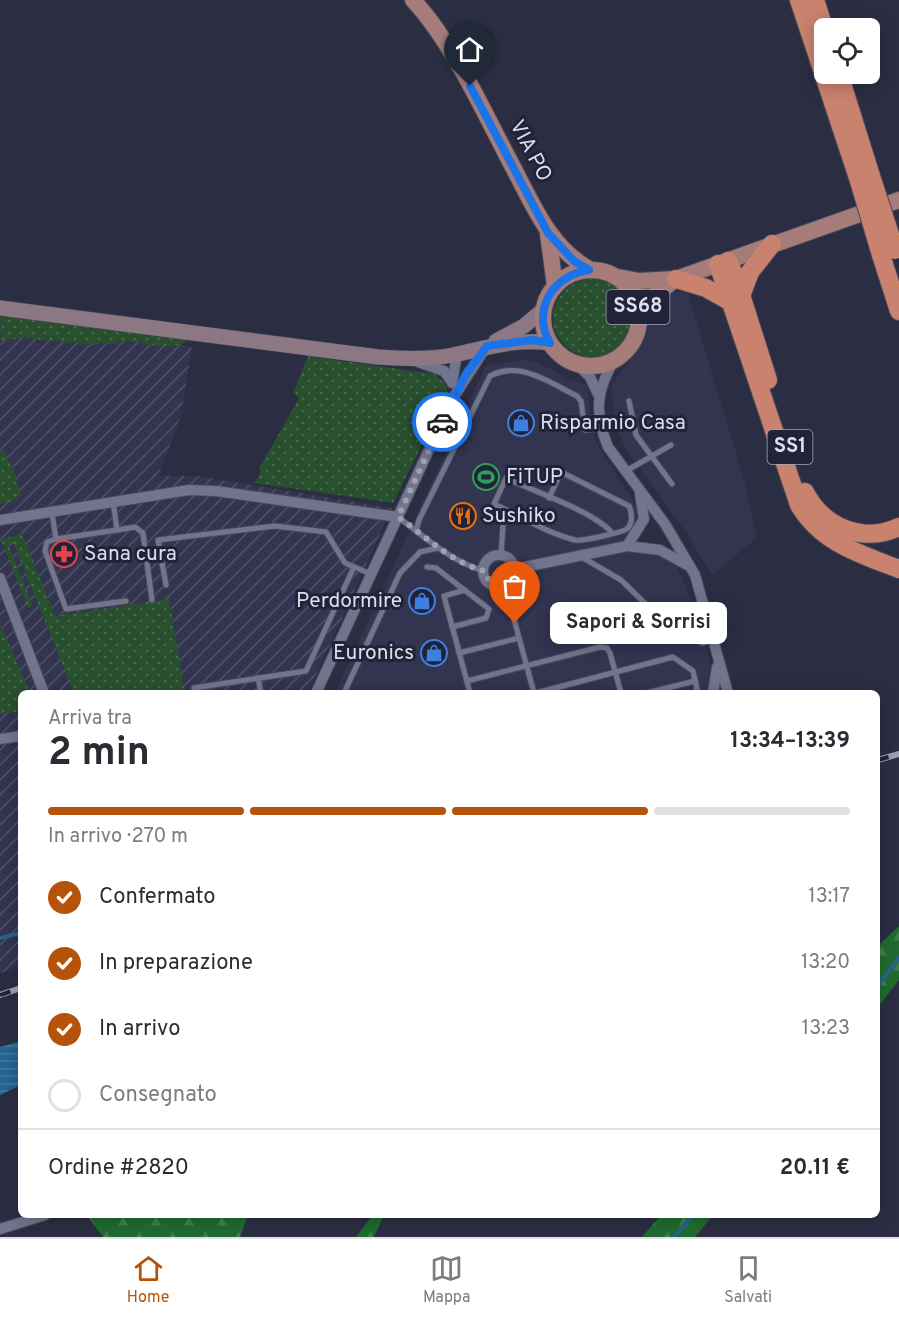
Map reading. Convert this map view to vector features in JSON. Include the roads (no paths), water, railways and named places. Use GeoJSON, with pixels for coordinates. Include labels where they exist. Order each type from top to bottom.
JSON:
{"type":"FeatureCollection","features":[{"type":"Feature","properties":{"kind":"highway"},"geometry":{"type":"LineString","coordinates":[[799,0],[892,256],[899,311]]}},
{"type":"Feature","properties":{"kind":"highway"},"geometry":{"type":"LineString","coordinates":[[842,84],[865,178]]}},
{"type":"Feature","properties":{"kind":"highway"},"geometry":{"type":"LineString","coordinates":[[735,298],[750,272],[772,244]]}},
{"type":"Feature","properties":{"kind":"highway"},"geometry":{"type":"LineString","coordinates":[[723,262],[793,492],[804,513],[827,538],[899,569]]}},
{"type":"Feature","properties":{"kind":"highway"},"geometry":{"type":"LineString","coordinates":[[676,279],[735,298]]}},
{"type":"Feature","properties":{"kind":"highway","name":"SS1"},"geometry":{"type":"LineString","coordinates":[[735,298],[803,488],[811,504],[828,521],[851,531],[881,533],[899,527]]}},
{"type":"Feature","properties":{"kind":"main road","name":"VIA PO"},"geometry":{"type":"LineString","coordinates":[[413,0],[470,86],[548,233],[574,261],[589,270]]}},
{"type":"Feature","properties":{"kind":"main road","name":"SS68"},"geometry":{"type":"LineString","coordinates":[[555,286],[570,274],[589,270],[639,281],[676,279],[899,200]]}},
{"type":"Feature","properties":{"kind":"main road","name":"VIA PO"},"geometry":{"type":"LineString","coordinates":[[548,233],[555,286]]}},
{"type":"Feature","properties":{"kind":"main road","name":"SS68"},"geometry":{"type":"LineString","coordinates":[[617,277],[636,299],[639,318]]}},
{"type":"Feature","properties":{"kind":"main road","name":"SS68"},"geometry":{"type":"LineString","coordinates":[[615,359],[630,346],[639,318],[651,298],[676,279]]}},
{"type":"Feature","properties":{"kind":"main road"},"geometry":{"type":"LineString","coordinates":[[487,346],[524,326],[543,310],[555,286]]}},
{"type":"Feature","properties":{"kind":"main road"},"geometry":{"type":"LineString","coordinates":[[0,308],[313,349],[405,358],[457,354],[487,346],[533,340],[550,343]]}},
{"type":"Feature","properties":{"kind":"main road"},"geometry":{"type":"LineString","coordinates":[[543,310],[544,328],[550,343],[559,354],[576,363],[596,366],[615,359]]}},
{"type":"Feature","properties":{"kind":"street"},"geometry":{"type":"LineString","coordinates":[[314,690],[453,398],[466,374],[487,346]]}},
{"type":"Feature","properties":{"kind":"street"},"geometry":{"type":"LineString","coordinates":[[457,354],[466,374]]}},
{"type":"Feature","properties":{"kind":"street"},"geometry":{"type":"LineString","coordinates":[[453,398],[452,382],[457,354]]}},
{"type":"Feature","properties":{"kind":"street"},"geometry":{"type":"LineString","coordinates":[[405,358],[444,370],[452,382]]}},
{"type":"Feature","properties":{"kind":"street"},"geometry":{"type":"LineString","coordinates":[[598,394],[603,379],[615,359]]}},
{"type":"Feature","properties":{"kind":"street"},"geometry":{"type":"LineString","coordinates":[[576,363],[590,376],[598,394],[602,428],[608,447],[665,524],[695,575],[727,690]]}},
{"type":"Feature","properties":{"kind":"street"},"geometry":{"type":"LineString","coordinates":[[627,546],[644,519],[639,489]]}},
{"type":"Feature","properties":{"kind":"street"},"geometry":{"type":"LineString","coordinates":[[0,520],[171,492],[216,491],[398,517]]}},
{"type":"Feature","properties":{"kind":"street"},"geometry":{"type":"LineString","coordinates":[[515,569],[627,546],[660,550],[690,567]]}},
{"type":"Feature","properties":{"kind":"street"},"geometry":{"type":"LineString","coordinates":[[501,556],[510,560],[515,569],[513,579],[506,586],[491,584],[484,571],[487,562],[501,556]]}},
{"type":"Feature","properties":{"kind":"street"},"geometry":{"type":"LineString","coordinates":[[0,578],[43,690]]}},
{"type":"Feature","properties":{"kind":"street"},"geometry":{"type":"LineString","coordinates":[[714,690],[717,679],[718,655]]}},
{"type":"Feature","properties":{"kind":"street"},"geometry":{"type":"LineString","coordinates":[[0,739],[18,736]]}},
{"type":"Feature","properties":{"kind":"street"},"geometry":{"type":"LineString","coordinates":[[0,1229],[35,1218]]}},
{"type":"Feature","properties":{"kind":"lane"},"geometry":{"type":"LineString","coordinates":[[416,531],[419,520],[490,376],[506,370],[526,371],[577,396],[585,430],[602,428]]}},
{"type":"Feature","properties":{"kind":"lane"},"geometry":{"type":"LineString","coordinates":[[629,401],[636,435],[672,484]]}},
{"type":"Feature","properties":{"kind":"lane"},"geometry":{"type":"LineString","coordinates":[[625,472],[671,444]]}},
{"type":"Feature","properties":{"kind":"lane"},"geometry":{"type":"LineString","coordinates":[[549,498],[561,472],[628,506],[632,512],[628,527],[612,533],[577,541],[494,504],[506,478],[549,498],[605,524],[612,533]]}},
{"type":"Feature","properties":{"kind":"lane"},"geometry":{"type":"LineString","coordinates":[[113,501],[117,530]]}},
{"type":"Feature","properties":{"kind":"lane"},"geometry":{"type":"LineString","coordinates":[[501,556],[504,509]]}},
{"type":"Feature","properties":{"kind":"lane"},"geometry":{"type":"LineString","coordinates":[[52,511],[56,539]]}},
{"type":"Feature","properties":{"kind":"lane"},"geometry":{"type":"LineString","coordinates":[[398,517],[438,549],[464,565],[484,571]]}},
{"type":"Feature","properties":{"kind":"lane"},"geometry":{"type":"LineString","coordinates":[[166,585],[158,540],[276,526],[326,532],[345,563],[371,574]]}},
{"type":"Feature","properties":{"kind":"lane"},"geometry":{"type":"LineString","coordinates":[[126,601],[66,609],[45,551],[47,542],[135,527],[143,533],[152,600]]}},
{"type":"Feature","properties":{"kind":"lane"},"geometry":{"type":"LineString","coordinates":[[345,690],[400,573],[420,552],[438,549]]}},
{"type":"Feature","properties":{"kind":"lane"},"geometry":{"type":"LineString","coordinates":[[579,555],[621,580],[657,615],[702,643],[714,640]]}},
{"type":"Feature","properties":{"kind":"lane"},"geometry":{"type":"LineString","coordinates":[[194,688],[306,671],[354,567]]}},
{"type":"Feature","properties":{"kind":"lane"},"geometry":{"type":"LineString","coordinates":[[428,567],[436,568],[489,609],[489,615],[452,627]]}},
{"type":"Feature","properties":{"kind":"lane"},"geometry":{"type":"LineString","coordinates":[[506,586],[534,690]]}},
{"type":"Feature","properties":{"kind":"lane"},"geometry":{"type":"LineString","coordinates":[[465,590],[444,596],[469,690]]}},
{"type":"Feature","properties":{"kind":"lane"},"geometry":{"type":"LineString","coordinates":[[459,653],[519,638]]}},
{"type":"Feature","properties":{"kind":"lane"},"geometry":{"type":"LineString","coordinates":[[467,681],[600,647],[607,648],[610,653],[620,690]]}},
{"type":"Feature","properties":{"kind":"lane"},"geometry":{"type":"LineString","coordinates":[[547,690],[673,657],[693,671],[696,690]]}},
{"type":"Feature","properties":{"kind":"lane"},"geometry":{"type":"LineString","coordinates":[[258,678],[260,690]]}},
{"type":"Feature","properties":{"kind":"lane"},"geometry":{"type":"LineString","coordinates":[[659,690],[695,681]]}},
{"type":"Feature","properties":{"kind":"lane"},"geometry":{"type":"LineString","coordinates":[[217,685],[218,690]]}},
{"type":"Feature","properties":{"kind":"waterway"},"geometry":{"type":"LineString","coordinates":[[0,938],[18,934]]}},
{"type":"Feature","properties":{"kind":"waterway"},"geometry":{"type":"LineString","coordinates":[[880,982],[899,958]]}},
{"type":"Feature","properties":{"kind":"waterway"},"geometry":{"type":"LineString","coordinates":[[674,1237],[690,1218]]}},
{"type":"Feature","properties":{"kind":"railway"},"geometry":{"type":"LineString","coordinates":[[880,759],[899,754]]}},
{"type":"Feature","properties":{"kind":"railway"},"geometry":{"type":"LineString","coordinates":[[0,995],[18,989]]}},
{"type":"Feature","properties":{"kind":"place","name":"Risparmio Casa"},"geometry":{"type":"Point","coordinates":[521,423]}},
{"type":"Feature","properties":{"kind":"place","name":"FiTUP"},"geometry":{"type":"Point","coordinates":[486,477]}},
{"type":"Feature","properties":{"kind":"place","name":"Sushiko"},"geometry":{"type":"Point","coordinates":[463,516]}},
{"type":"Feature","properties":{"kind":"place","name":"Sana cura"},"geometry":{"type":"Point","coordinates":[64,554]}},
{"type":"Feature","properties":{"kind":"place","name":"Perdormire"},"geometry":{"type":"Point","coordinates":[422,601]}},
{"type":"Feature","properties":{"kind":"place","name":"Sapori & Sorrisi"},"geometry":{"type":"Point","coordinates":[515,623]}},
{"type":"Feature","properties":{"kind":"place","name":"Euronics"},"geometry":{"type":"Point","coordinates":[434,653]}}]}
